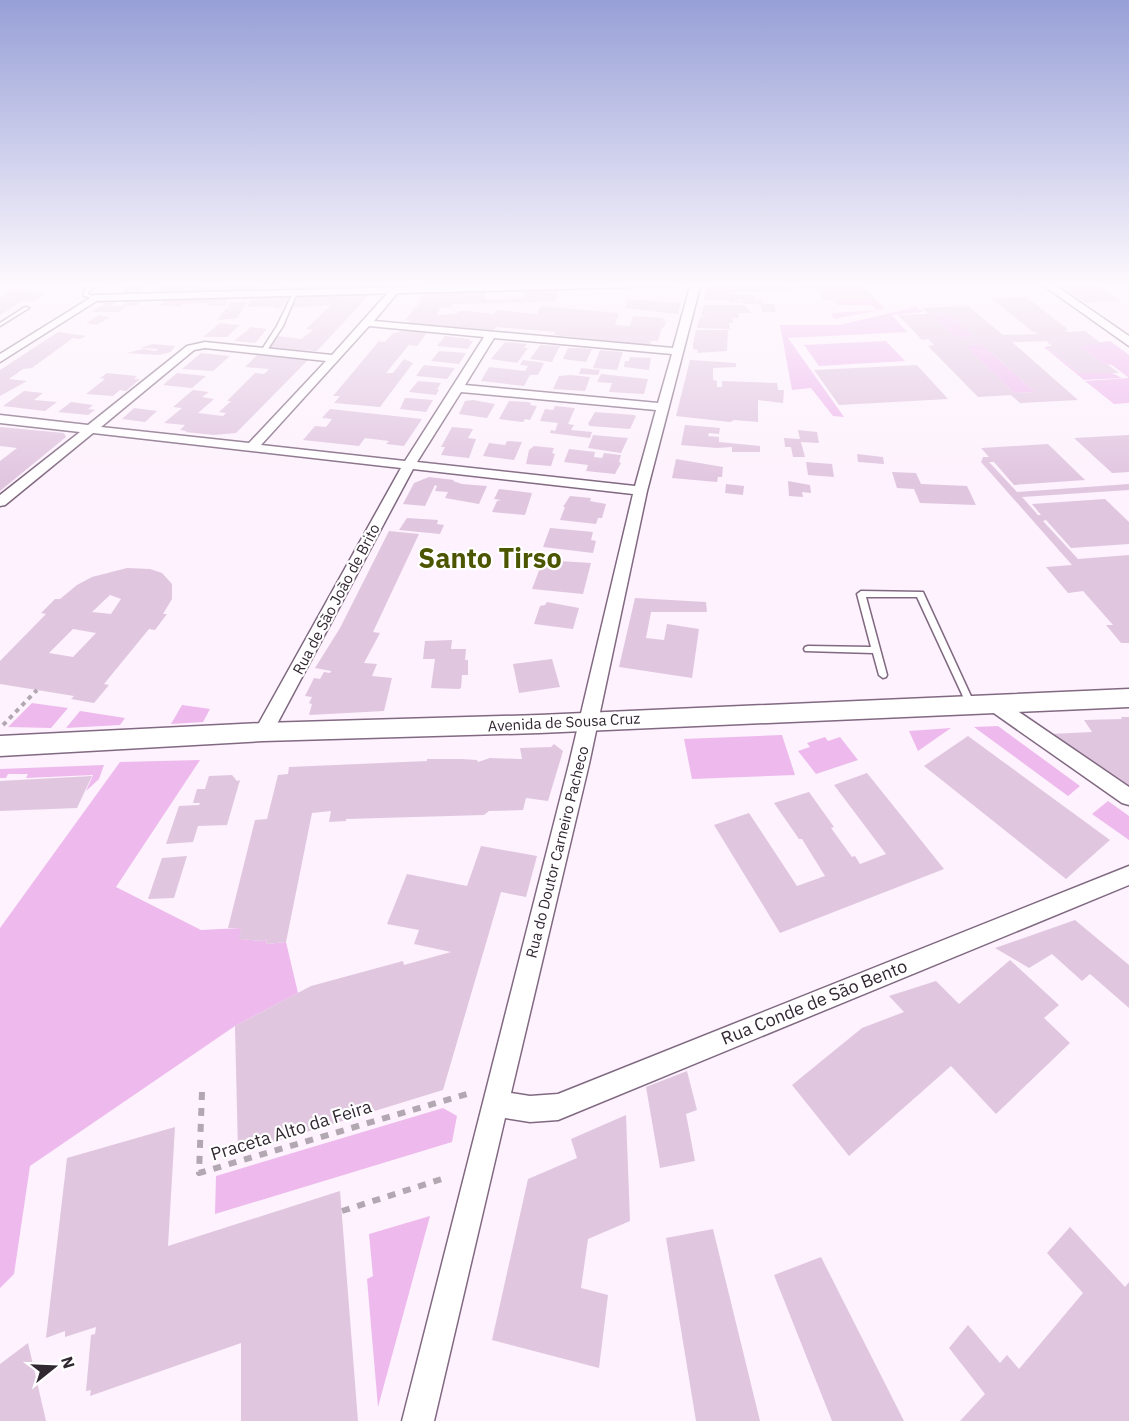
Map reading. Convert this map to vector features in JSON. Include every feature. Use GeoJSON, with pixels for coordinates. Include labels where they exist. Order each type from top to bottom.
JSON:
{"type":"FeatureCollection","features":[{"type":"Feature","properties":{"kind":"main road","name":"Avenida de Sousa Cruz"},"geometry":{"type":"LineString","coordinates":[[0,746],[263,732],[1129,698]]}},
{"type":"Feature","properties":{"kind":"street"},"geometry":{"type":"LineString","coordinates":[[0,359],[14,349]]}},
{"type":"Feature","properties":{"kind":"street"},"geometry":{"type":"LineString","coordinates":[[0,502],[189,349]]}},
{"type":"Feature","properties":{"kind":"street"},"geometry":{"type":"LineString","coordinates":[[247,349],[333,358]]}},
{"type":"Feature","properties":{"kind":"street"},"geometry":{"type":"LineString","coordinates":[[251,448],[341,349]]}},
{"type":"Feature","properties":{"kind":"street","name":"Rua de São João de Brito"},"geometry":{"type":"LineString","coordinates":[[263,732],[409,465],[482,349]]}},
{"type":"Feature","properties":{"kind":"street"},"geometry":{"type":"LineString","coordinates":[[659,349],[677,351]]}},
{"type":"Feature","properties":{"kind":"street","name":"Rua do Doutor Carneiro Pacheco"},"geometry":{"type":"LineString","coordinates":[[418,1421],[588,721],[640,491],[677,351]]}},
{"type":"Feature","properties":{"kind":"street"},"geometry":{"type":"LineString","coordinates":[[458,388],[663,407]]}},
{"type":"Feature","properties":{"kind":"street"},"geometry":{"type":"LineString","coordinates":[[0,419],[640,491]]}},
{"type":"Feature","properties":{"kind":"street"},"geometry":{"type":"LineString","coordinates":[[983,704],[1129,797]]}},
{"type":"Feature","properties":{"kind":"street","name":"Rua Conde de São Bento"},"geometry":{"type":"LineString","coordinates":[[496,1104],[530,1109],[558,1107],[1129,875]]}},
{"type":"Feature","properties":{"kind":"lane"},"geometry":{"type":"LineString","coordinates":[[883,675],[861,594],[920,594],[983,704]]}},
{"type":"Feature","properties":{"kind":"lane"},"geometry":{"type":"LineString","coordinates":[[808,649],[876,650]]}},
{"type":"Feature","properties":{"kind":"path"},"geometry":{"type":"LineString","coordinates":[[0,728],[37,690]]}},
{"type":"Feature","properties":{"kind":"path","name":"Praceta Alto da Feira"},"geometry":{"type":"LineString","coordinates":[[202,1092],[199,1173],[470,1093]]}},
{"type":"Feature","properties":{"kind":"path"},"geometry":{"type":"LineString","coordinates":[[342,1211],[447,1178]]}},
{"type":"Feature","properties":{"kind":"shaded area"},"geometry":{"type":"Polygon","coordinates":[[[784,349],[796,349],[844,417],[833,416],[811,388],[792,390],[784,349]]]}},
{"type":"Feature","properties":{"kind":"shaded area"},"geometry":{"type":"Polygon","coordinates":[[[807,349],[894,349],[905,361],[819,366],[807,349]]]}},
{"type":"Feature","properties":{"kind":"shaded area"},"geometry":{"type":"Polygon","coordinates":[[[968,349],[988,349],[1035,392],[1014,393],[968,349]]]}},
{"type":"Feature","properties":{"kind":"shaded area"},"geometry":{"type":"Polygon","coordinates":[[[1047,349],[1050,349],[1079,373],[1108,371],[1122,378],[1084,380],[1047,349]]]}},
{"type":"Feature","properties":{"kind":"shaded area"},"geometry":{"type":"Polygon","coordinates":[[[1084,349],[1121,349],[1129,355],[1129,378],[1112,365],[1103,364],[1084,349]]]}},
{"type":"Feature","properties":{"kind":"shaded area"},"geometry":{"type":"Polygon","coordinates":[[[1129,378],[1129,403],[1114,404],[1085,381],[1129,378]]]}},
{"type":"Feature","properties":{"kind":"shaded area"},"geometry":{"type":"Polygon","coordinates":[[[32,703],[68,708],[51,728],[8,727],[32,703]]]}},
{"type":"Feature","properties":{"kind":"shaded area"},"geometry":{"type":"Polygon","coordinates":[[[182,705],[210,709],[203,722],[171,724],[182,705]]]}},
{"type":"Feature","properties":{"kind":"shaded area"},"geometry":{"type":"Polygon","coordinates":[[[80,711],[125,718],[120,725],[66,728],[80,711]]]}},
{"type":"Feature","properties":{"kind":"shaded area"},"geometry":{"type":"Polygon","coordinates":[[[998,726],[1080,786],[1068,796],[974,727],[998,726]]]}},
{"type":"Feature","properties":{"kind":"shaded area"},"geometry":{"type":"Polygon","coordinates":[[[951,728],[918,751],[909,731],[951,728]]]}},
{"type":"Feature","properties":{"kind":"shaded area"},"geometry":{"type":"Polygon","coordinates":[[[782,735],[795,775],[692,779],[684,739],[782,735]]]}},
{"type":"Feature","properties":{"kind":"shaded area"},"geometry":{"type":"Polygon","coordinates":[[[825,737],[828,741],[840,737],[858,760],[816,774],[798,751],[810,747],[807,743],[825,737]]]}},
{"type":"Feature","properties":{"kind":"shaded area"},"geometry":{"type":"Polygon","coordinates":[[[200,760],[116,887],[201,930],[241,928],[240,939],[263,941],[267,939],[266,944],[286,942],[298,993],[235,1026],[30,1166],[14,1274],[0,1288],[0,928],[120,762],[200,760]]]}},
{"type":"Feature","properties":{"kind":"shaded area"},"geometry":{"type":"Polygon","coordinates":[[[104,765],[99,779],[86,791],[93,775],[26,778],[28,774],[8,774],[6,778],[0,778],[0,769],[104,765]]]}},
{"type":"Feature","properties":{"kind":"shaded area"},"geometry":{"type":"Polygon","coordinates":[[[1108,801],[1129,816],[1129,840],[1092,814],[1108,801]]]}},
{"type":"Feature","properties":{"kind":"shaded area"},"geometry":{"type":"Polygon","coordinates":[[[443,1108],[457,1116],[452,1142],[215,1214],[216,1176],[443,1108]]]}},
{"type":"Feature","properties":{"kind":"shaded area"},"geometry":{"type":"Polygon","coordinates":[[[430,1216],[378,1407],[367,1279],[373,1276],[369,1234],[430,1216]]]}},
{"type":"Feature","properties":{"kind":"building"},"geometry":{"type":"Polygon","coordinates":[[[32,349],[58,349],[32,368],[23,369],[9,379],[27,381],[0,396],[0,370],[32,349]]]}},
{"type":"Feature","properties":{"kind":"building"},"geometry":{"type":"Polygon","coordinates":[[[142,349],[173,349],[171,352],[159,355],[127,353],[142,349]]]}},
{"type":"Feature","properties":{"kind":"building"},"geometry":{"type":"Polygon","coordinates":[[[290,349],[319,349],[317,351],[290,349]]]}},
{"type":"Feature","properties":{"kind":"building"},"geometry":{"type":"Polygon","coordinates":[[[372,349],[405,349],[386,373],[393,373],[404,359],[413,363],[380,407],[334,403],[340,396],[333,396],[372,349]]]}},
{"type":"Feature","properties":{"kind":"building"},"geometry":{"type":"Polygon","coordinates":[[[499,349],[527,349],[517,363],[491,359],[499,349]]]}},
{"type":"Feature","properties":{"kind":"building"},"geometry":{"type":"Polygon","coordinates":[[[537,349],[558,349],[552,362],[530,359],[537,349]]]}},
{"type":"Feature","properties":{"kind":"building"},"geometry":{"type":"Polygon","coordinates":[[[567,349],[592,349],[586,362],[563,359],[567,349]]]}},
{"type":"Feature","properties":{"kind":"building"},"geometry":{"type":"Polygon","coordinates":[[[695,349],[727,349],[697,353],[698,350],[695,349]]]}},
{"type":"Feature","properties":{"kind":"building"},"geometry":{"type":"Polygon","coordinates":[[[931,349],[968,349],[1014,393],[1035,392],[988,349],[1020,349],[1078,400],[1020,403],[1011,395],[978,397],[931,349]]]}},
{"type":"Feature","properties":{"kind":"building"},"geometry":{"type":"Polygon","coordinates":[[[1050,349],[1084,349],[1119,373],[1079,373],[1050,349]]]}},
{"type":"Feature","properties":{"kind":"building"},"geometry":{"type":"Polygon","coordinates":[[[600,350],[623,352],[617,370],[593,368],[600,350]]]}},
{"type":"Feature","properties":{"kind":"building"},"geometry":{"type":"Polygon","coordinates":[[[439,351],[466,353],[459,364],[431,361],[439,351]]]}},
{"type":"Feature","properties":{"kind":"building"},"geometry":{"type":"Polygon","coordinates":[[[201,353],[230,356],[213,371],[182,369],[201,353]]]}},
{"type":"Feature","properties":{"kind":"building"},"geometry":{"type":"Polygon","coordinates":[[[257,355],[308,360],[236,433],[214,435],[185,432],[187,431],[180,430],[185,425],[164,423],[182,408],[173,407],[193,390],[209,392],[202,397],[214,399],[198,413],[223,416],[226,413],[219,412],[231,401],[227,401],[255,373],[264,374],[269,369],[245,367],[257,355]]]}},
{"type":"Feature","properties":{"kind":"building"},"geometry":{"type":"Polygon","coordinates":[[[630,357],[651,358],[649,370],[624,367],[625,361],[629,361],[630,357]]]}},
{"type":"Feature","properties":{"kind":"building"},"geometry":{"type":"Polygon","coordinates":[[[523,360],[544,363],[538,375],[530,375],[524,386],[481,381],[489,367],[525,371],[528,366],[520,365],[523,360]]]}},
{"type":"Feature","properties":{"kind":"building"},"geometry":{"type":"Polygon","coordinates":[[[690,360],[736,363],[736,367],[713,368],[713,380],[717,381],[717,387],[722,387],[722,381],[777,383],[778,390],[784,390],[783,403],[758,400],[758,422],[734,420],[730,422],[676,416],[690,360]]]}},
{"type":"Feature","properties":{"kind":"building"},"geometry":{"type":"Polygon","coordinates":[[[424,365],[455,368],[447,379],[416,376],[424,365]]]}},
{"type":"Feature","properties":{"kind":"building"},"geometry":{"type":"Polygon","coordinates":[[[917,365],[948,399],[839,405],[814,370],[917,365]]]}},
{"type":"Feature","properties":{"kind":"building"},"geometry":{"type":"Polygon","coordinates":[[[581,368],[600,370],[598,375],[579,374],[581,368]]]}},
{"type":"Feature","properties":{"kind":"building"},"geometry":{"type":"Polygon","coordinates":[[[107,373],[137,376],[134,379],[140,379],[126,391],[120,390],[113,396],[86,394],[105,379],[100,378],[107,373]]]}},
{"type":"Feature","properties":{"kind":"building"},"geometry":{"type":"Polygon","coordinates":[[[177,373],[206,376],[192,388],[163,385],[177,373]]]}},
{"type":"Feature","properties":{"kind":"building"},"geometry":{"type":"Polygon","coordinates":[[[601,374],[648,379],[644,394],[609,392],[612,383],[597,382],[601,374]]]}},
{"type":"Feature","properties":{"kind":"building"},"geometry":{"type":"Polygon","coordinates":[[[559,376],[590,377],[585,391],[553,389],[559,376]]]}},
{"type":"Feature","properties":{"kind":"building"},"geometry":{"type":"Polygon","coordinates":[[[418,381],[441,383],[436,395],[409,392],[418,381]]]}},
{"type":"Feature","properties":{"kind":"building"},"geometry":{"type":"Polygon","coordinates":[[[24,391],[43,393],[34,400],[57,402],[45,411],[3,406],[24,391]]]}},
{"type":"Feature","properties":{"kind":"building"},"geometry":{"type":"Polygon","coordinates":[[[405,398],[433,400],[426,412],[400,409],[405,398]]]}},
{"type":"Feature","properties":{"kind":"building"},"geometry":{"type":"Polygon","coordinates":[[[465,401],[495,404],[487,418],[459,414],[465,401]]]}},
{"type":"Feature","properties":{"kind":"building"},"geometry":{"type":"Polygon","coordinates":[[[509,401],[528,402],[531,403],[530,405],[537,406],[530,420],[525,419],[523,422],[499,419],[509,401]]]}},
{"type":"Feature","properties":{"kind":"building"},"geometry":{"type":"Polygon","coordinates":[[[71,402],[93,405],[88,409],[95,410],[88,415],[58,412],[71,402]]]}},
{"type":"Feature","properties":{"kind":"building"},"geometry":{"type":"Polygon","coordinates":[[[555,406],[575,408],[568,424],[574,425],[571,430],[592,432],[590,438],[550,433],[551,430],[555,431],[558,423],[540,421],[545,409],[553,410],[555,406]]]}},
{"type":"Feature","properties":{"kind":"building"},"geometry":{"type":"Polygon","coordinates":[[[134,408],[157,411],[145,422],[122,419],[134,408]]]}},
{"type":"Feature","properties":{"kind":"building"},"geometry":{"type":"Polygon","coordinates":[[[330,409],[422,419],[404,446],[386,444],[389,441],[365,438],[359,446],[303,440],[315,426],[326,427],[332,419],[322,418],[330,409]]]}},
{"type":"Feature","properties":{"kind":"building"},"geometry":{"type":"Polygon","coordinates":[[[595,412],[636,416],[630,429],[590,426],[588,424],[595,412]]]}},
{"type":"Feature","properties":{"kind":"building"},"geometry":{"type":"Polygon","coordinates":[[[685,425],[720,428],[719,434],[709,433],[708,436],[719,437],[719,442],[760,446],[760,452],[732,452],[732,447],[681,445],[685,425]]]}},
{"type":"Feature","properties":{"kind":"building"},"geometry":{"type":"Polygon","coordinates":[[[0,427],[64,433],[66,437],[0,491],[0,461],[17,448],[0,446],[0,427]]]}},
{"type":"Feature","properties":{"kind":"building"},"geometry":{"type":"Polygon","coordinates":[[[452,427],[473,429],[468,438],[476,439],[469,458],[441,455],[445,447],[441,447],[452,427]]]}},
{"type":"Feature","properties":{"kind":"building"},"geometry":{"type":"Polygon","coordinates":[[[798,430],[817,432],[819,443],[801,442],[805,457],[793,457],[791,447],[785,447],[784,438],[800,439],[798,430]]]}},
{"type":"Feature","properties":{"kind":"building"},"geometry":{"type":"Polygon","coordinates":[[[593,435],[628,438],[621,453],[588,448],[593,435]]]}},
{"type":"Feature","properties":{"kind":"building"},"geometry":{"type":"Polygon","coordinates":[[[1129,435],[1129,472],[1112,473],[1074,438],[1129,435]]]}},
{"type":"Feature","properties":{"kind":"building"},"geometry":{"type":"Polygon","coordinates":[[[507,441],[522,442],[514,460],[483,456],[489,443],[505,445],[507,441]]]}},
{"type":"Feature","properties":{"kind":"building"},"geometry":{"type":"Polygon","coordinates":[[[1048,444],[1085,480],[1014,485],[994,462],[989,462],[1017,492],[1129,484],[1129,490],[1022,497],[1038,515],[1041,515],[1032,504],[1105,499],[1129,522],[1129,544],[1071,548],[1046,520],[1043,521],[1078,559],[1129,555],[1129,643],[1121,643],[1106,625],[1113,625],[1083,591],[1068,593],[1046,567],[1072,565],[981,462],[983,457],[989,457],[981,448],[1048,444]]]}},
{"type":"Feature","properties":{"kind":"building"},"geometry":{"type":"Polygon","coordinates":[[[534,446],[554,448],[552,453],[555,454],[551,466],[526,464],[529,450],[534,446]]]}},
{"type":"Feature","properties":{"kind":"building"},"geometry":{"type":"Polygon","coordinates":[[[569,449],[595,452],[594,457],[602,458],[604,453],[621,455],[619,462],[621,463],[615,474],[586,471],[588,465],[564,462],[569,449]]]}},
{"type":"Feature","properties":{"kind":"building"},"geometry":{"type":"Polygon","coordinates":[[[857,454],[883,457],[884,464],[858,462],[857,454]]]}},
{"type":"Feature","properties":{"kind":"building"},"geometry":{"type":"Polygon","coordinates":[[[676,459],[723,467],[722,477],[718,477],[717,482],[672,478],[676,459]]]}},
{"type":"Feature","properties":{"kind":"building"},"geometry":{"type":"Polygon","coordinates":[[[806,462],[832,464],[834,477],[808,475],[806,462]]]}},
{"type":"Feature","properties":{"kind":"building"},"geometry":{"type":"Polygon","coordinates":[[[892,472],[916,473],[921,484],[967,486],[976,505],[920,503],[914,489],[897,488],[892,472]]]}},
{"type":"Feature","properties":{"kind":"building"},"geometry":{"type":"Polygon","coordinates":[[[429,477],[454,480],[462,484],[487,486],[479,504],[445,498],[448,492],[435,491],[437,486],[435,485],[425,506],[403,504],[414,483],[429,477]]]}},
{"type":"Feature","properties":{"kind":"building"},"geometry":{"type":"Polygon","coordinates":[[[788,481],[810,485],[811,493],[802,492],[803,497],[789,496],[788,481]]]}},
{"type":"Feature","properties":{"kind":"building"},"geometry":{"type":"Polygon","coordinates":[[[726,484],[744,486],[743,495],[725,493],[726,484]]]}},
{"type":"Feature","properties":{"kind":"building"},"geometry":{"type":"Polygon","coordinates":[[[499,489],[532,493],[525,515],[492,512],[497,501],[501,500],[494,499],[499,489]]]}},
{"type":"Feature","properties":{"kind":"building"},"geometry":{"type":"Polygon","coordinates":[[[570,496],[591,498],[590,501],[606,504],[602,518],[598,518],[596,524],[560,520],[565,507],[563,507],[570,496]]]}},
{"type":"Feature","properties":{"kind":"building"},"geometry":{"type":"Polygon","coordinates":[[[407,518],[438,520],[437,524],[444,525],[440,534],[399,530],[407,518]]]}},
{"type":"Feature","properties":{"kind":"building"},"geometry":{"type":"Polygon","coordinates":[[[550,528],[593,532],[591,540],[596,541],[593,553],[543,547],[550,528]]]}},
{"type":"Feature","properties":{"kind":"building"},"geometry":{"type":"Polygon","coordinates":[[[389,531],[419,534],[373,632],[380,633],[364,663],[377,664],[372,676],[392,678],[384,711],[309,715],[312,704],[309,703],[312,697],[305,696],[314,678],[320,679],[324,672],[330,673],[331,671],[315,668],[340,628],[389,531]]]}},
{"type":"Feature","properties":{"kind":"building"},"geometry":{"type":"Polygon","coordinates":[[[543,560],[591,563],[583,594],[532,589],[543,560]]]}},
{"type":"Feature","properties":{"kind":"building"},"geometry":{"type":"Polygon","coordinates":[[[127,568],[150,569],[162,573],[172,584],[172,599],[163,614],[167,614],[155,630],[149,629],[104,684],[109,685],[94,703],[71,699],[74,696],[0,684],[0,661],[46,614],[41,613],[55,599],[60,599],[77,585],[92,577],[127,568]],[[110,595],[92,612],[111,614],[121,599],[110,595]],[[73,629],[49,653],[73,657],[96,633],[73,629]]]}},
{"type":"Feature","properties":{"kind":"building"},"geometry":{"type":"Polygon","coordinates":[[[635,598],[706,602],[707,612],[651,612],[646,638],[664,640],[667,624],[699,629],[692,678],[619,667],[635,598]]]}},
{"type":"Feature","properties":{"kind":"building"},"geometry":{"type":"Polygon","coordinates":[[[547,602],[579,608],[573,629],[534,624],[540,606],[547,602]]]}},
{"type":"Feature","properties":{"kind":"building"},"geometry":{"type":"Polygon","coordinates":[[[452,640],[451,649],[466,649],[465,660],[468,660],[468,675],[462,675],[459,689],[431,688],[435,659],[423,659],[425,641],[452,640]]]}},
{"type":"Feature","properties":{"kind":"building"},"geometry":{"type":"Polygon","coordinates":[[[552,659],[560,687],[519,693],[513,664],[552,659]]]}},
{"type":"Feature","properties":{"kind":"building"},"geometry":{"type":"Polygon","coordinates":[[[1121,717],[1129,717],[1129,787],[1119,780],[1116,782],[1089,763],[1091,761],[1050,734],[1092,732],[1084,720],[1122,719],[1121,717]]]}},
{"type":"Feature","properties":{"kind":"building"},"geometry":{"type":"Polygon","coordinates":[[[968,736],[1110,840],[1066,879],[924,766],[968,736]]]}},
{"type":"Feature","properties":{"kind":"building"},"geometry":{"type":"Polygon","coordinates":[[[554,744],[563,751],[548,801],[526,798],[523,810],[489,811],[484,815],[346,819],[346,821],[329,822],[331,811],[312,813],[286,942],[266,944],[267,939],[263,941],[239,939],[241,928],[228,928],[255,820],[267,819],[278,775],[288,774],[289,767],[427,761],[427,759],[462,759],[478,762],[490,758],[522,759],[520,748],[551,747],[554,744]]]}},
{"type":"Feature","properties":{"kind":"building"},"geometry":{"type":"Polygon","coordinates":[[[867,773],[944,869],[780,933],[714,825],[749,813],[797,886],[825,876],[802,839],[799,839],[774,803],[809,792],[834,827],[831,828],[852,857],[855,856],[860,864],[886,854],[834,785],[867,773]]]}},
{"type":"Feature","properties":{"kind":"building"},"geometry":{"type":"Polygon","coordinates":[[[232,775],[237,781],[240,780],[227,825],[198,826],[193,842],[166,844],[179,806],[199,805],[200,803],[193,803],[197,789],[205,789],[209,776],[232,775]]]}},
{"type":"Feature","properties":{"kind":"building"},"geometry":{"type":"Polygon","coordinates":[[[92,776],[77,808],[0,811],[0,781],[92,776]]]}},
{"type":"Feature","properties":{"kind":"building"},"geometry":{"type":"Polygon","coordinates":[[[481,846],[537,856],[526,897],[501,892],[443,1090],[238,1153],[235,1026],[311,986],[403,961],[404,965],[451,952],[414,944],[419,930],[387,924],[407,874],[467,886],[481,846]]]}},
{"type":"Feature","properties":{"kind":"building"},"geometry":{"type":"Polygon","coordinates":[[[187,856],[174,898],[148,899],[162,858],[187,856]]]}},
{"type":"Feature","properties":{"kind":"building"},"geometry":{"type":"Polygon","coordinates":[[[1075,920],[1129,965],[1129,1008],[1090,974],[1082,981],[1052,954],[1029,968],[995,948],[1075,920]]]}},
{"type":"Feature","properties":{"kind":"building"},"geometry":{"type":"Polygon","coordinates":[[[1010,960],[1059,1005],[1044,1018],[1070,1043],[996,1114],[951,1066],[849,1156],[792,1085],[862,1028],[904,1012],[889,996],[936,981],[959,1004],[1010,960]]]}},
{"type":"Feature","properties":{"kind":"building"},"geometry":{"type":"Polygon","coordinates":[[[687,1071],[697,1110],[686,1114],[695,1161],[660,1168],[646,1087],[687,1071]]]}},
{"type":"Feature","properties":{"kind":"building"},"geometry":{"type":"Polygon","coordinates":[[[626,1115],[630,1221],[588,1239],[581,1288],[608,1295],[599,1368],[492,1340],[528,1179],[577,1158],[571,1139],[626,1115]]]}},
{"type":"Feature","properties":{"kind":"building"},"geometry":{"type":"Polygon","coordinates":[[[175,1127],[168,1246],[340,1191],[358,1421],[241,1421],[241,1343],[90,1396],[91,1390],[86,1391],[91,1335],[95,1334],[96,1327],[65,1337],[65,1331],[46,1338],[67,1158],[175,1127]]]}},
{"type":"Feature","properties":{"kind":"building"},"geometry":{"type":"Polygon","coordinates":[[[1070,1227],[1125,1287],[1129,1282],[1129,1421],[960,1421],[985,1394],[949,1348],[968,1325],[1000,1363],[1007,1355],[1019,1369],[1083,1293],[1047,1253],[1070,1227]]]}},
{"type":"Feature","properties":{"kind":"building"},"geometry":{"type":"Polygon","coordinates":[[[713,1229],[760,1421],[696,1421],[666,1238],[713,1229]]]}},
{"type":"Feature","properties":{"kind":"building"},"geometry":{"type":"Polygon","coordinates":[[[821,1257],[904,1421],[832,1421],[774,1275],[821,1257]]]}},
{"type":"Feature","properties":{"kind":"building"},"geometry":{"type":"Polygon","coordinates":[[[28,1343],[46,1421],[0,1421],[0,1364],[28,1343]]]}},
{"type":"Feature","properties":{"kind":"district","name":"Santo Tirso"},"geometry":{"type":"Point","coordinates":[490,557]}}]}
